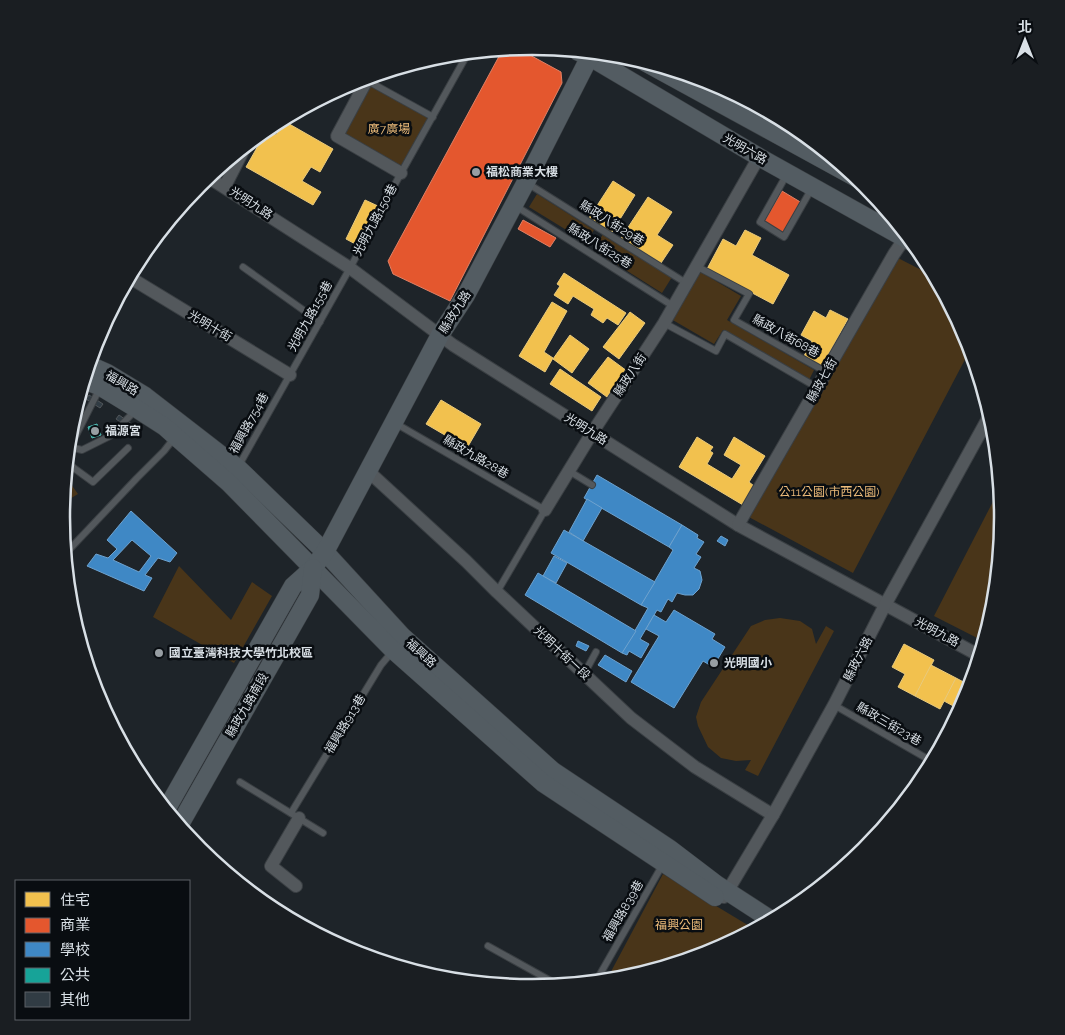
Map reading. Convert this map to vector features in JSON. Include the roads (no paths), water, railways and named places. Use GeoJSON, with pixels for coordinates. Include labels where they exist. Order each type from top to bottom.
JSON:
{"type":"FeatureCollection","features":[{"type":"Feature","properties":{"kind":"street","name":"縣政九路"},"geometry":{"type":"LineString","coordinates":[[313,568],[325,552],[440,335],[466,295],[514,205],[584,58]]}},
{"type":"Feature","properties":{"kind":"street","name":"光明六路"},"geometry":{"type":"LineString","coordinates":[[597,60],[759,157],[895,232]]}},
{"type":"Feature","properties":{"kind":"street"},"geometry":{"type":"LineString","coordinates":[[688,83],[751,111],[768,130],[828,163]]}},
{"type":"Feature","properties":{"kind":"street","name":"光明九路150巷"},"geometry":{"type":"LineString","coordinates":[[361,88],[337,136],[401,173]]}},
{"type":"Feature","properties":{"kind":"street","name":"縣政八街"},"geometry":{"type":"LineString","coordinates":[[545,510],[592,433],[664,323],[759,157]]}},
{"type":"Feature","properties":{"kind":"street"},"geometry":{"type":"LineString","coordinates":[[225,186],[237,163]]}},
{"type":"Feature","properties":{"kind":"street","name":"光明九路"},"geometry":{"type":"LineString","coordinates":[[215,181],[350,268],[462,350],[738,526],[974,653]]}},
{"type":"Feature","properties":{"kind":"street","name":"縣政七街"},"geometry":{"type":"LineString","coordinates":[[738,526],[894,254],[904,244]]}},
{"type":"Feature","properties":{"kind":"street","name":"光明十街"},"geometry":{"type":"LineString","coordinates":[[135,281],[290,375]]}},
{"type":"Feature","properties":{"kind":"street","name":"福興路"},"geometry":{"type":"LineString","coordinates":[[95,371],[104,380],[238,468],[325,552],[398,643]]}},
{"type":"Feature","properties":{"kind":"street","name":"福興路"},"geometry":{"type":"LineString","coordinates":[[92,380],[104,380]]}},
{"type":"Feature","properties":{"kind":"street","name":"福興路"},"geometry":{"type":"LineString","coordinates":[[141,403],[165,427],[229,483],[313,568],[398,643],[553,771],[667,856],[725,896],[756,922]]}},
{"type":"Feature","properties":{"kind":"street","name":"縣政六路"},"geometry":{"type":"LineString","coordinates":[[725,896],[773,815],[834,705],[885,606],[985,424]]}},
{"type":"Feature","properties":{"kind":"street","name":"光明十街一段"},"geometry":{"type":"LineString","coordinates":[[368,471],[631,718],[696,767],[773,815]]}},
{"type":"Feature","properties":{"kind":"street","name":"縣政九路南段"},"geometry":{"type":"LineString","coordinates":[[170,803],[293,586],[313,568]]}},
{"type":"Feature","properties":{"kind":"street","name":"縣政九路南段"},"geometry":{"type":"LineString","coordinates":[[183,819],[310,595],[313,568]]}},
{"type":"Feature","properties":{"kind":"street","name":"福興路913巷"},"geometry":{"type":"LineString","coordinates":[[295,816],[272,866],[296,886]]}},
{"type":"Feature","properties":{"kind":"street","name":"福興路"},"geometry":{"type":"LineString","coordinates":[[725,896],[765,917]]}},
{"type":"Feature","properties":{"kind":"lane","name":"光明九路150巷"},"geometry":{"type":"LineString","coordinates":[[350,268],[464,60]]}},
{"type":"Feature","properties":{"kind":"lane"},"geometry":{"type":"LineString","coordinates":[[374,84],[433,116]]}},
{"type":"Feature","properties":{"kind":"lane"},"geometry":{"type":"LineString","coordinates":[[768,130],[781,128]]}},
{"type":"Feature","properties":{"kind":"lane"},"geometry":{"type":"LineString","coordinates":[[788,173],[760,222],[784,237],[813,187]]}},
{"type":"Feature","properties":{"kind":"lane","name":"縣政八街29巷"},"geometry":{"type":"LineString","coordinates":[[526,182],[686,283]]}},
{"type":"Feature","properties":{"kind":"lane","name":"縣政八街25巷"},"geometry":{"type":"LineString","coordinates":[[514,205],[674,306]]}},
{"type":"Feature","properties":{"kind":"lane","name":"縣政八街68巷"},"geometry":{"type":"LineString","coordinates":[[696,266],[749,294],[734,320],[826,372]]}},
{"type":"Feature","properties":{"kind":"lane"},"geometry":{"type":"LineString","coordinates":[[243,267],[320,322]]}},
{"type":"Feature","properties":{"kind":"lane","name":"光明九路155巷"},"geometry":{"type":"LineString","coordinates":[[290,375],[350,268]]}},
{"type":"Feature","properties":{"kind":"lane"},"geometry":{"type":"LineString","coordinates":[[664,323],[716,351],[725,334],[818,388]]}},
{"type":"Feature","properties":{"kind":"lane","name":"福興路754巷"},"geometry":{"type":"LineString","coordinates":[[229,483],[290,375]]}},
{"type":"Feature","properties":{"kind":"lane"},"geometry":{"type":"LineString","coordinates":[[79,429],[104,380]]}},
{"type":"Feature","properties":{"kind":"lane"},"geometry":{"type":"LineString","coordinates":[[75,449],[82,450],[110,436],[141,403]]}},
{"type":"Feature","properties":{"kind":"lane","name":"縣政九路28巷"},"geometry":{"type":"LineString","coordinates":[[394,423],[545,510]]}},
{"type":"Feature","properties":{"kind":"lane"},"geometry":{"type":"LineString","coordinates":[[71,548],[164,451],[175,436]]}},
{"type":"Feature","properties":{"kind":"lane"},"geometry":{"type":"LineString","coordinates":[[73,467],[93,482],[128,448]]}},
{"type":"Feature","properties":{"kind":"lane"},"geometry":{"type":"LineString","coordinates":[[569,471],[592,485]]}},
{"type":"Feature","properties":{"kind":"lane","name":"縣政八街"},"geometry":{"type":"LineString","coordinates":[[497,592],[545,510]]}},
{"type":"Feature","properties":{"kind":"lane","name":"福興路913巷"},"geometry":{"type":"LineString","coordinates":[[295,816],[381,665],[398,643]]}},
{"type":"Feature","properties":{"kind":"lane"},"geometry":{"type":"LineString","coordinates":[[584,674],[596,652]]}},
{"type":"Feature","properties":{"kind":"lane","name":"縣政三街23巷"},"geometry":{"type":"LineString","coordinates":[[834,705],[927,759]]}},
{"type":"Feature","properties":{"kind":"lane"},"geometry":{"type":"LineString","coordinates":[[240,782],[323,833]]}},
{"type":"Feature","properties":{"kind":"lane","name":"福興路839巷"},"geometry":{"type":"LineString","coordinates":[[600,975],[667,856]]}},
{"type":"Feature","properties":{"kind":"lane"},"geometry":{"type":"LineString","coordinates":[[488,946],[548,979]]}},
{"type":"Feature","properties":{"kind":"place","name":"福松商業大樓"},"geometry":{"type":"Point","coordinates":[476,172]}},
{"type":"Feature","properties":{"kind":"place","name":"福源宮"},"geometry":{"type":"Point","coordinates":[95,431]}},
{"type":"Feature","properties":{"kind":"place","name":"國立臺灣科技大學竹北校區"},"geometry":{"type":"Point","coordinates":[159,653]}},
{"type":"Feature","properties":{"kind":"place","name":"光明國小"},"geometry":{"type":"Point","coordinates":[714,663]}},
{"type":"Feature","properties":{"kind":"park label","name":"廣7廣場"},"geometry":{"type":"Point","coordinates":[389,129]}},
{"type":"Feature","properties":{"kind":"park label","name":"公11公園(市西公園)"},"geometry":{"type":"Point","coordinates":[829,492]}},
{"type":"Feature","properties":{"kind":"park label","name":"福興公園"},"geometry":{"type":"Point","coordinates":[679,925]}}]}
